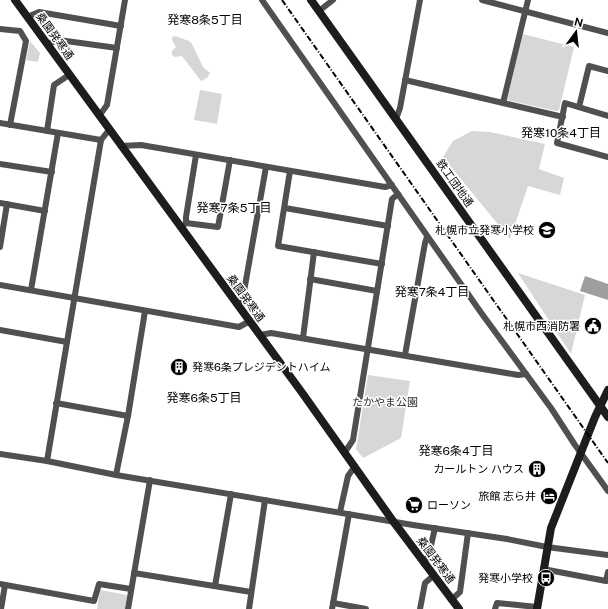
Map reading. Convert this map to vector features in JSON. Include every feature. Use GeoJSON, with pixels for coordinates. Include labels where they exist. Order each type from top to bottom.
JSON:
{"type":"FeatureCollection","features":[{"type":"Feature","properties":{"kind":"street","name":"桑園発寒通"},"geometry":{"type":"LineString","coordinates":[[15,0],[121,146],[184,225],[250,321],[424,564],[458,609]]}},
{"type":"Feature","properties":{"kind":"street"},"geometry":{"type":"LineString","coordinates":[[99,116],[107,105],[125,0]]}},
{"type":"Feature","properties":{"kind":"street"},"geometry":{"type":"LineString","coordinates":[[262,0],[608,491]]}},
{"type":"Feature","properties":{"kind":"street","name":"鉄工団地通"},"geometry":{"type":"LineString","coordinates":[[311,0],[608,418]]}},
{"type":"Feature","properties":{"kind":"street"},"geometry":{"type":"LineString","coordinates":[[318,11],[333,0]]}},
{"type":"Feature","properties":{"kind":"street"},"geometry":{"type":"LineString","coordinates":[[396,119],[406,80],[420,0]]}},
{"type":"Feature","properties":{"kind":"street"},"geometry":{"type":"LineString","coordinates":[[482,0],[608,33]]}},
{"type":"Feature","properties":{"kind":"street"},"geometry":{"type":"LineString","coordinates":[[503,103],[528,0]]}},
{"type":"Feature","properties":{"kind":"street"},"geometry":{"type":"LineString","coordinates":[[27,17],[39,12],[121,26]]}},
{"type":"Feature","properties":{"kind":"street"},"geometry":{"type":"LineString","coordinates":[[0,29],[20,32],[26,41],[10,124]]}},
{"type":"Feature","properties":{"kind":"street"},"geometry":{"type":"LineString","coordinates":[[47,44],[59,40],[117,48]]}},
{"type":"Feature","properties":{"kind":"street"},"geometry":{"type":"LineString","coordinates":[[578,107],[589,66],[608,71]]}},
{"type":"Feature","properties":{"kind":"street"},"geometry":{"type":"LineString","coordinates":[[47,131],[54,85],[69,75]]}},
{"type":"Feature","properties":{"kind":"street"},"geometry":{"type":"LineString","coordinates":[[406,80],[562,117]]}},
{"type":"Feature","properties":{"kind":"street"},"geometry":{"type":"LineString","coordinates":[[608,116],[565,104],[557,143],[608,157]]}},
{"type":"Feature","properties":{"kind":"street"},"geometry":{"type":"LineString","coordinates":[[0,123],[101,140]]}},
{"type":"Feature","properties":{"kind":"street"},"geometry":{"type":"LineString","coordinates":[[47,461],[101,140],[109,130]]}},
{"type":"Feature","properties":{"kind":"street"},"geometry":{"type":"LineString","coordinates":[[31,290],[58,133]]}},
{"type":"Feature","properties":{"kind":"street"},"geometry":{"type":"LineString","coordinates":[[121,146],[141,145],[385,187],[392,185]]}},
{"type":"Feature","properties":{"kind":"street"},"geometry":{"type":"LineString","coordinates":[[196,155],[184,225],[218,228],[230,160]]}},
{"type":"Feature","properties":{"kind":"street"},"geometry":{"type":"LineString","coordinates":[[0,164],[52,172]]}},
{"type":"Feature","properties":{"kind":"street"},"geometry":{"type":"LineString","coordinates":[[238,304],[243,297],[266,167]]}},
{"type":"Feature","properties":{"kind":"street"},"geometry":{"type":"LineString","coordinates":[[290,171],[278,246],[382,264]]}},
{"type":"Feature","properties":{"kind":"street"},"geometry":{"type":"LineString","coordinates":[[345,452],[353,440],[392,199],[398,194]]}},
{"type":"Feature","properties":{"kind":"street"},"geometry":{"type":"LineString","coordinates":[[0,203],[45,211]]}},
{"type":"Feature","properties":{"kind":"street"},"geometry":{"type":"LineString","coordinates":[[0,247],[7,204]]}},
{"type":"Feature","properties":{"kind":"street"},"geometry":{"type":"LineString","coordinates":[[285,208],[388,226]]}},
{"type":"Feature","properties":{"kind":"street"},"geometry":{"type":"LineString","coordinates":[[405,355],[425,244],[428,237]]}},
{"type":"Feature","properties":{"kind":"street"},"geometry":{"type":"LineString","coordinates":[[303,338],[314,252]]}},
{"type":"Feature","properties":{"kind":"street"},"geometry":{"type":"LineString","coordinates":[[310,279],[377,291]]}},
{"type":"Feature","properties":{"kind":"street"},"geometry":{"type":"LineString","coordinates":[[0,285],[239,327],[250,321]]}},
{"type":"Feature","properties":{"kind":"street"},"geometry":{"type":"LineString","coordinates":[[116,475],[128,416],[145,311]]}},
{"type":"Feature","properties":{"kind":"street"},"geometry":{"type":"LineString","coordinates":[[0,330],[67,342]]}},
{"type":"Feature","properties":{"kind":"street"},"geometry":{"type":"LineString","coordinates":[[260,335],[271,333],[518,375],[526,374]]}},
{"type":"Feature","properties":{"kind":"street"},"geometry":{"type":"LineString","coordinates":[[495,609],[496,603],[537,608],[551,528],[600,406],[608,390]]}},
{"type":"Feature","properties":{"kind":"street"},"geometry":{"type":"LineString","coordinates":[[56,403],[128,416]]}},
{"type":"Feature","properties":{"kind":"street"},"geometry":{"type":"LineString","coordinates":[[0,454],[47,461],[116,475],[547,547],[608,555]]}},
{"type":"Feature","properties":{"kind":"street"},"geometry":{"type":"LineString","coordinates":[[340,512],[348,476],[355,466]]}},
{"type":"Feature","properties":{"kind":"street"},"geometry":{"type":"LineString","coordinates":[[128,609],[150,480]]}},
{"type":"Feature","properties":{"kind":"street"},"geometry":{"type":"LineString","coordinates":[[215,586],[231,494]]}},
{"type":"Feature","properties":{"kind":"street"},"geometry":{"type":"LineString","coordinates":[[248,609],[265,500]]}},
{"type":"Feature","properties":{"kind":"street"},"geometry":{"type":"LineString","coordinates":[[349,514],[333,606],[366,609]]}},
{"type":"Feature","properties":{"kind":"street"},"geometry":{"type":"LineString","coordinates":[[424,564],[429,554],[434,528]]}},
{"type":"Feature","properties":{"kind":"street"},"geometry":{"type":"LineString","coordinates":[[451,600],[460,592],[468,533]]}},
{"type":"Feature","properties":{"kind":"street"},"geometry":{"type":"LineString","coordinates":[[543,569],[606,581],[608,572]]}},
{"type":"Feature","properties":{"kind":"street"},"geometry":{"type":"LineString","coordinates":[[134,573],[251,592]]}},
{"type":"Feature","properties":{"kind":"street"},"geometry":{"type":"LineString","coordinates":[[420,609],[425,583],[434,576]]}},
{"type":"Feature","properties":{"kind":"street"},"geometry":{"type":"LineString","coordinates":[[92,609],[99,584],[131,589]]}},
{"type":"Feature","properties":{"kind":"street"},"geometry":{"type":"LineString","coordinates":[[1,609],[3,585],[94,601]]}},
{"type":"Feature","properties":{"kind":"green space"},"geometry":{"type":"Polygon","coordinates":[[[523,34],[574,47],[559,110],[556,111],[507,100],[523,34]]]}},
{"type":"Feature","properties":{"kind":"green space"},"geometry":{"type":"Polygon","coordinates":[[[175,36],[189,41],[192,44],[203,67],[210,73],[207,78],[201,81],[182,56],[175,57],[172,55],[172,51],[176,47],[172,37],[175,36]]]}},
{"type":"Feature","properties":{"kind":"green space"},"geometry":{"type":"Polygon","coordinates":[[[30,41],[40,53],[38,62],[26,60],[30,41]]]}},
{"type":"Feature","properties":{"kind":"green space"},"geometry":{"type":"Polygon","coordinates":[[[200,90],[222,94],[217,124],[194,120],[200,90]]]}},
{"type":"Feature","properties":{"kind":"green space"},"geometry":{"type":"Polygon","coordinates":[[[472,131],[490,132],[545,144],[539,169],[564,178],[560,195],[528,186],[510,239],[443,157],[453,141],[472,131]]]}},
{"type":"Feature","properties":{"kind":"green space"},"geometry":{"type":"Polygon","coordinates":[[[518,273],[585,295],[571,354],[518,273]]]}},
{"type":"Feature","properties":{"kind":"green space","name":"たかやま公園"},"geometry":{"type":"Polygon","coordinates":[[[368,375],[410,381],[401,438],[363,458],[356,449],[368,375]]]}},
{"type":"Feature","properties":{"kind":"green space"},"geometry":{"type":"Polygon","coordinates":[[[100,590],[127,595],[125,609],[97,609],[100,590]]]}},
{"type":"Feature","properties":{"kind":"shaded area"},"geometry":{"type":"Polygon","coordinates":[[[585,276],[608,284],[608,300],[580,291],[585,276]]]}},
{"type":"Feature","properties":{"kind":"railway"},"geometry":{"type":"LineString","coordinates":[[282,0],[608,463]]}},
{"type":"Feature","properties":{"kind":"place","name":"札幌市立発寒小学校"},"geometry":{"type":"Point","coordinates":[547,230]}},
{"type":"Feature","properties":{"kind":"place","name":"札幌市西消防署"},"geometry":{"type":"Point","coordinates":[593,326]}},
{"type":"Feature","properties":{"kind":"place","name":"発寒6条プレジデントハイム"},"geometry":{"type":"Point","coordinates":[179,367]}},
{"type":"Feature","properties":{"kind":"place","name":"カールトン ハウス"},"geometry":{"type":"Point","coordinates":[537,469]}},
{"type":"Feature","properties":{"kind":"place","name":"旅館 志ら井"},"geometry":{"type":"Point","coordinates":[549,496]}},
{"type":"Feature","properties":{"kind":"place","name":"ローソン"},"geometry":{"type":"Point","coordinates":[414,505]}},
{"type":"Feature","properties":{"kind":"place","name":"発寒小学校"},"geometry":{"type":"Point","coordinates":[546,578]}},
{"type":"Feature","properties":{"kind":"district","name":"発寒8条5丁目"},"geometry":{"type":"Point","coordinates":[205,20]}},
{"type":"Feature","properties":{"kind":"district","name":"発寒10条4丁目"},"geometry":{"type":"Point","coordinates":[561,133]}},
{"type":"Feature","properties":{"kind":"district","name":"発寒7条5丁目"},"geometry":{"type":"Point","coordinates":[234,208]}},
{"type":"Feature","properties":{"kind":"district","name":"発寒7条4丁目"},"geometry":{"type":"Point","coordinates":[432,292]}},
{"type":"Feature","properties":{"kind":"district","name":"発寒6条5丁目"},"geometry":{"type":"Point","coordinates":[204,398]}},
{"type":"Feature","properties":{"kind":"district","name":"発寒6条4丁目"},"geometry":{"type":"Point","coordinates":[456,451]}}]}
